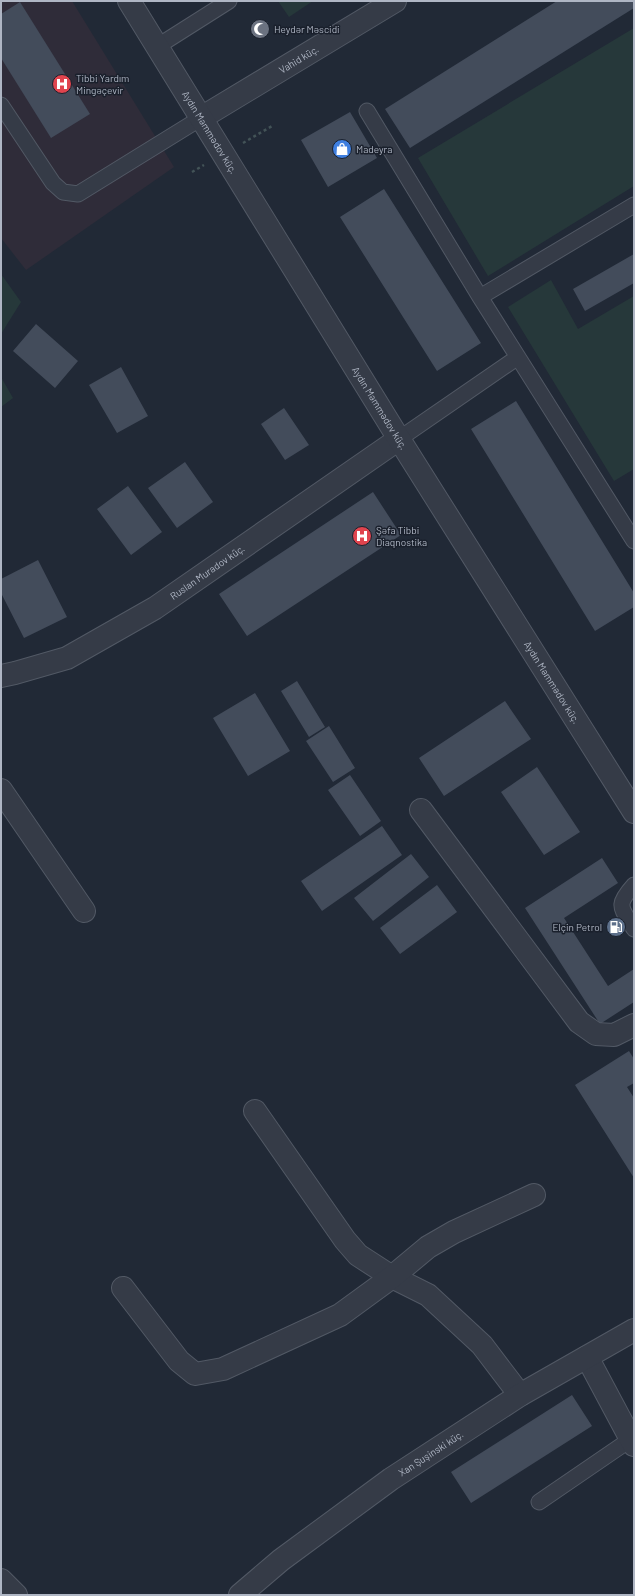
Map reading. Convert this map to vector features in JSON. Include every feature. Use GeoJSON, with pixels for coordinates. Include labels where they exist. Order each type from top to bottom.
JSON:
{"type":"FeatureCollection","features":[{"type":"Feature","properties":{"kind":"street","name":"Aydın Məmmədov küç."},"geometry":{"type":"LineString","coordinates":[[129,1],[399,440],[634,812]]}},
{"type":"Feature","properties":{"kind":"street","name":"Vahid küç."},"geometry":{"type":"LineString","coordinates":[[201,118],[395,1]]}},
{"type":"Feature","properties":{"kind":"street","name":"Ruslan Muradov küç."},"geometry":{"type":"LineString","coordinates":[[1,676],[67,658],[155,608],[399,440]]}},
{"type":"Feature","properties":{"kind":"street"},"geometry":{"type":"LineString","coordinates":[[1,790],[84,910]]}},
{"type":"Feature","properties":{"kind":"street"},"geometry":{"type":"LineString","coordinates":[[421,810],[579,1022],[596,1034],[614,1035],[634,1025]]}},
{"type":"Feature","properties":{"kind":"street"},"geometry":{"type":"LineString","coordinates":[[255,1112],[349,1245],[358,1255],[392,1277],[428,1295],[482,1345],[520,1395]]}},
{"type":"Feature","properties":{"kind":"street"},"geometry":{"type":"LineString","coordinates":[[123,1288],[179,1361],[195,1374],[223,1369],[340,1315],[392,1277],[428,1247],[454,1232],[534,1195]]}},
{"type":"Feature","properties":{"kind":"street","name":"Xan Şuşinski küç."},"geometry":{"type":"LineString","coordinates":[[240,1595],[281,1560],[391,1479],[520,1395],[634,1330]]}},
{"type":"Feature","properties":{"kind":"street"},"geometry":{"type":"LineString","coordinates":[[587,1357],[633,1440]]}},
{"type":"Feature","properties":{"kind":"street"},"geometry":{"type":"LineString","coordinates":[[1,1580],[16,1595]]}},
{"type":"Feature","properties":{"kind":"lane"},"geometry":{"type":"LineString","coordinates":[[158,46],[229,1]]}},
{"type":"Feature","properties":{"kind":"lane"},"geometry":{"type":"LineString","coordinates":[[1,105],[53,183],[63,192],[78,194],[201,118]]}},
{"type":"Feature","properties":{"kind":"lane"},"geometry":{"type":"LineString","coordinates":[[367,111],[480,297],[634,541]]}},
{"type":"Feature","properties":{"kind":"lane"},"geometry":{"type":"LineString","coordinates":[[480,297],[634,205]]}},
{"type":"Feature","properties":{"kind":"lane"},"geometry":{"type":"LineString","coordinates":[[399,440],[518,357]]}},
{"type":"Feature","properties":{"kind":"lane"},"geometry":{"type":"LineString","coordinates":[[634,886],[623,897],[622,905],[634,929]]}},
{"type":"Feature","properties":{"kind":"lane"},"geometry":{"type":"LineString","coordinates":[[539,1502],[633,1440]]}},
{"type":"Feature","properties":{"kind":"shaded area","name":"Tibbi Yardım Mingəçevir"},"geometry":{"type":"Polygon","coordinates":[[[1,1],[72,1],[174,167],[26,270],[1,238],[1,1]]]}},
{"type":"Feature","properties":{"kind":"shaded area"},"geometry":{"type":"Polygon","coordinates":[[[278,1],[313,1],[289,17],[278,1]]]}},
{"type":"Feature","properties":{"kind":"shaded area"},"geometry":{"type":"Polygon","coordinates":[[[634,28],[634,186],[488,276],[418,158],[634,28]]]}},
{"type":"Feature","properties":{"kind":"shaded area"},"geometry":{"type":"Polygon","coordinates":[[[1,274],[21,302],[1,334],[1,274]]]}},
{"type":"Feature","properties":{"kind":"shaded area"},"geometry":{"type":"Polygon","coordinates":[[[551,280],[578,329],[634,296],[634,469],[614,481],[508,307],[551,280]]]}},
{"type":"Feature","properties":{"kind":"shaded area"},"geometry":{"type":"Polygon","coordinates":[[[1,377],[13,398],[1,407],[1,377]]]}},
{"type":"Feature","properties":{"kind":"building"},"geometry":{"type":"Polygon","coordinates":[[[557,1],[634,1],[634,8],[410,148],[385,109],[557,1]]]}},
{"type":"Feature","properties":{"kind":"building"},"geometry":{"type":"Polygon","coordinates":[[[20,2],[90,114],[51,138],[1,58],[1,14],[20,2]]]}},
{"type":"Feature","properties":{"kind":"building"},"geometry":{"type":"Polygon","coordinates":[[[350,112],[377,158],[328,187],[301,140],[350,112]]]}},
{"type":"Feature","properties":{"kind":"building"},"geometry":{"type":"Polygon","coordinates":[[[384,189],[481,343],[437,371],[340,217],[384,189]]]}},
{"type":"Feature","properties":{"kind":"building"},"geometry":{"type":"Polygon","coordinates":[[[634,254],[634,283],[585,311],[573,289],[634,254]]]}},
{"type":"Feature","properties":{"kind":"building"},"geometry":{"type":"Polygon","coordinates":[[[36,324],[78,361],[55,388],[13,351],[36,324]]]}},
{"type":"Feature","properties":{"kind":"building"},"geometry":{"type":"Polygon","coordinates":[[[121,367],[148,416],[117,433],[89,385],[121,367]]]}},
{"type":"Feature","properties":{"kind":"building"},"geometry":{"type":"Polygon","coordinates":[[[516,401],[634,593],[634,607],[595,631],[471,429],[516,401]]]}},
{"type":"Feature","properties":{"kind":"building"},"geometry":{"type":"Polygon","coordinates":[[[284,408],[309,445],[285,460],[261,424],[284,408]]]}},
{"type":"Feature","properties":{"kind":"building"},"geometry":{"type":"Polygon","coordinates":[[[185,462],[213,502],[177,528],[148,488],[185,462]]]}},
{"type":"Feature","properties":{"kind":"building"},"geometry":{"type":"Polygon","coordinates":[[[128,486],[162,532],[131,555],[97,509],[128,486]]]}},
{"type":"Feature","properties":{"kind":"building"},"geometry":{"type":"Polygon","coordinates":[[[373,492],[401,535],[247,636],[219,594],[373,492]]]}},
{"type":"Feature","properties":{"kind":"building"},"geometry":{"type":"Polygon","coordinates":[[[38,560],[67,617],[24,638],[1,593],[1,579],[38,560]]]}},
{"type":"Feature","properties":{"kind":"building"},"geometry":{"type":"Polygon","coordinates":[[[297,681],[325,727],[309,737],[281,691],[297,681]]]}},
{"type":"Feature","properties":{"kind":"building"},"geometry":{"type":"Polygon","coordinates":[[[255,693],[290,751],[248,776],[213,718],[255,693]]]}},
{"type":"Feature","properties":{"kind":"building"},"geometry":{"type":"Polygon","coordinates":[[[505,701],[531,739],[444,796],[419,758],[505,701]]]}},
{"type":"Feature","properties":{"kind":"building"},"geometry":{"type":"Polygon","coordinates":[[[329,726],[355,768],[333,782],[306,741],[329,726]]]}},
{"type":"Feature","properties":{"kind":"building"},"geometry":{"type":"Polygon","coordinates":[[[537,767],[580,832],[544,855],[501,792],[537,767]]]}},
{"type":"Feature","properties":{"kind":"building"},"geometry":{"type":"Polygon","coordinates":[[[350,775],[381,821],[360,836],[328,790],[350,775]]]}},
{"type":"Feature","properties":{"kind":"building"},"geometry":{"type":"Polygon","coordinates":[[[382,826],[402,855],[322,911],[301,881],[382,826]]]}},
{"type":"Feature","properties":{"kind":"building"},"geometry":{"type":"Polygon","coordinates":[[[411,854],[429,877],[373,921],[354,898],[411,854]]]}},
{"type":"Feature","properties":{"kind":"building"},"geometry":{"type":"Polygon","coordinates":[[[602,858],[618,883],[564,918],[608,986],[634,969],[634,1002],[600,1024],[525,908],[602,858]]]}},
{"type":"Feature","properties":{"kind":"building"},"geometry":{"type":"Polygon","coordinates":[[[437,885],[457,912],[400,954],[380,928],[437,885]]]}},
{"type":"Feature","properties":{"kind":"building"},"geometry":{"type":"Polygon","coordinates":[[[629,1051],[634,1059],[634,1083],[627,1087],[634,1098],[634,1178],[575,1085],[629,1051]]]}},
{"type":"Feature","properties":{"kind":"building"},"geometry":{"type":"Polygon","coordinates":[[[572,1395],[592,1426],[471,1503],[451,1472],[572,1395]]]}},
{"type":"Feature","properties":{"kind":"place","name":"Heydər Məscidi"},"geometry":{"type":"Point","coordinates":[260,29]}},
{"type":"Feature","properties":{"kind":"place","name":"Tibbi Yardım Mingəçevir"},"geometry":{"type":"Point","coordinates":[62,84]}},
{"type":"Feature","properties":{"kind":"place","name":"Madeyra"},"geometry":{"type":"Point","coordinates":[342,149]}},
{"type":"Feature","properties":{"kind":"place","name":"Şəfa Tibbi Diaqnostika"},"geometry":{"type":"Point","coordinates":[362,536]}},
{"type":"Feature","properties":{"kind":"place","name":"Elçin Petrol"},"geometry":{"type":"Point","coordinates":[616,927]}}]}
